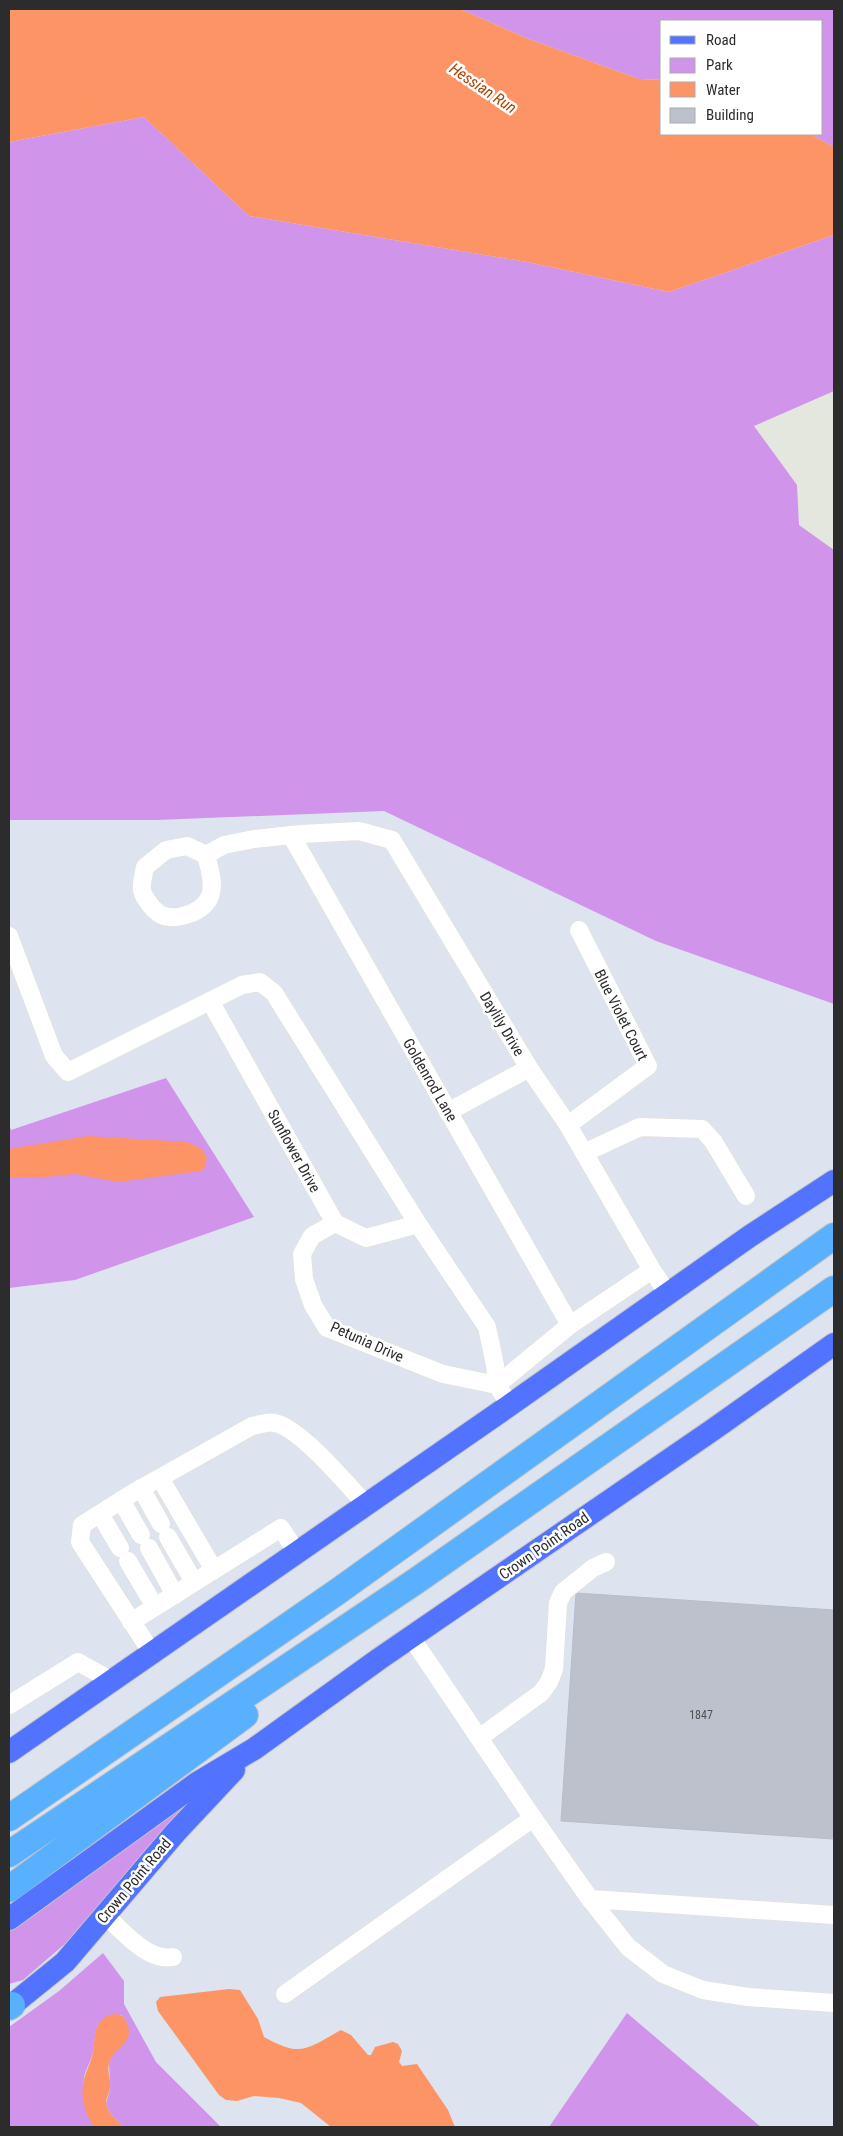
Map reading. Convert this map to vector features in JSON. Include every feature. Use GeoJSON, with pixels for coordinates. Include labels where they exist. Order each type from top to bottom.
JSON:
{"type":"FeatureCollection","features":[{"type":"Feature","properties":{"kind":"highway"},"geometry":{"type":"LineString","coordinates":[[9,1818],[337,1592],[834,1236]]}},
{"type":"Feature","properties":{"kind":"highway"},"geometry":{"type":"LineString","coordinates":[[9,1854],[370,1612],[834,1289]]}},
{"type":"Feature","properties":{"kind":"highway"},"geometry":{"type":"LineString","coordinates":[[9,1889],[289,1682],[345,1645],[370,1612]]}},
{"type":"Feature","properties":{"kind":"main road"},"geometry":{"type":"LineString","coordinates":[[783,1215],[834,1167]]}},
{"type":"Feature","properties":{"kind":"main road"},"geometry":{"type":"LineString","coordinates":[[9,1752],[668,1294],[834,1181]]}},
{"type":"Feature","properties":{"kind":"main road","name":"Crown Point Road"},"geometry":{"type":"LineString","coordinates":[[9,1918],[196,1784],[254,1749],[412,1636],[714,1429],[834,1344]]}},
{"type":"Feature","properties":{"kind":"main road","name":"Crown Point Road"},"geometry":{"type":"LineString","coordinates":[[10,2005],[65,1962],[175,1833],[254,1749]]}},
{"type":"Feature","properties":{"kind":"street","name":"Daylily Drive"},"geometry":{"type":"LineString","coordinates":[[206,855],[224,845],[254,839],[291,835],[359,831],[392,840],[529,1068],[568,1125],[652,1270],[668,1294]]}},
{"type":"Feature","properties":{"kind":"street","name":"Goldenrod Lane"},"geometry":{"type":"LineString","coordinates":[[291,835],[570,1326]]}},
{"type":"Feature","properties":{"kind":"street"},"geometry":{"type":"LineString","coordinates":[[187,846],[206,855],[211,876],[211,896],[203,907],[185,915],[163,916],[151,906],[142,889],[145,867],[166,850],[187,846]]}},
{"type":"Feature","properties":{"kind":"street","name":"Blue Violet Court"},"geometry":{"type":"LineString","coordinates":[[568,1125],[648,1066],[579,930]]}},
{"type":"Feature","properties":{"kind":"street"},"geometry":{"type":"LineString","coordinates":[[9,936],[54,1056],[68,1072],[242,985],[260,982],[274,992],[418,1224],[487,1327],[496,1365],[497,1385],[510,1405]]}},
{"type":"Feature","properties":{"kind":"street","name":"Sunflower Drive"},"geometry":{"type":"LineString","coordinates":[[210,1001],[335,1223]]}},
{"type":"Feature","properties":{"kind":"street"},"geometry":{"type":"LineString","coordinates":[[448,1112],[529,1068]]}},
{"type":"Feature","properties":{"kind":"street"},"geometry":{"type":"LineString","coordinates":[[584,1153],[640,1127],[702,1130],[713,1141],[746,1196]]}},
{"type":"Feature","properties":{"kind":"street"},"geometry":{"type":"LineString","coordinates":[[335,1223],[366,1238],[418,1224]]}},
{"type":"Feature","properties":{"kind":"street","name":"Petunia Drive"},"geometry":{"type":"LineString","coordinates":[[335,1223],[312,1236],[302,1254],[304,1278],[307,1288],[313,1305],[328,1328],[443,1374],[497,1385]]}},
{"type":"Feature","properties":{"kind":"street"},"geometry":{"type":"LineString","coordinates":[[497,1385],[570,1326],[652,1270]]}},
{"type":"Feature","properties":{"kind":"street"},"geometry":{"type":"LineString","coordinates":[[152,1653],[80,1542],[82,1525],[141,1488],[252,1426],[274,1422],[298,1436],[337,1472],[366,1505]]}},
{"type":"Feature","properties":{"kind":"street"},"geometry":{"type":"LineString","coordinates":[[160,1478],[214,1570]]}},
{"type":"Feature","properties":{"kind":"street"},"geometry":{"type":"LineString","coordinates":[[141,1488],[194,1582]]}},
{"type":"Feature","properties":{"kind":"street"},"geometry":{"type":"LineString","coordinates":[[121,1500],[175,1595]]}},
{"type":"Feature","properties":{"kind":"street"},"geometry":{"type":"LineString","coordinates":[[100,1514],[155,1607]]}},
{"type":"Feature","properties":{"kind":"street"},"geometry":{"type":"LineString","coordinates":[[132,1622],[281,1528],[297,1553]]}},
{"type":"Feature","properties":{"kind":"street"},"geometry":{"type":"LineString","coordinates":[[479,1738],[541,1693],[549,1682],[554,1670],[558,1603],[563,1592],[593,1568],[606,1562]]}},
{"type":"Feature","properties":{"kind":"street"},"geometry":{"type":"LineString","coordinates":[[412,1636],[533,1818],[590,1899],[628,1947],[663,1974],[703,1990],[739,1996],[834,2003]]}},
{"type":"Feature","properties":{"kind":"street"},"geometry":{"type":"LineString","coordinates":[[9,1705],[78,1662],[112,1681]]}},
{"type":"Feature","properties":{"kind":"street"},"geometry":{"type":"LineString","coordinates":[[285,1994],[533,1818]]}},
{"type":"Feature","properties":{"kind":"street"},"geometry":{"type":"LineString","coordinates":[[590,1899],[834,1915]]}},
{"type":"Feature","properties":{"kind":"street"},"geometry":{"type":"LineString","coordinates":[[106,1916],[144,1949],[164,1959],[172,1957]]}},
{"type":"Feature","properties":{"kind":"shaded area"},"geometry":{"type":"Polygon","coordinates":[[[834,391],[834,550],[799,525],[797,485],[754,426],[834,391]]]}},
{"type":"Feature","properties":{"kind":"green space"},"geometry":{"type":"Polygon","coordinates":[[[460,9],[834,9],[834,147],[812,135],[823,135],[823,20],[660,20],[660,80],[639,79],[526,38],[460,9]]]}},
{"type":"Feature","properties":{"kind":"green space"},"geometry":{"type":"Polygon","coordinates":[[[144,117],[249,216],[527,262],[669,292],[834,235],[834,391],[754,426],[797,485],[799,525],[834,550],[834,1004],[656,941],[384,811],[157,820],[9,820],[9,142],[144,117]]]}},
{"type":"Feature","properties":{"kind":"green space"},"geometry":{"type":"Polygon","coordinates":[[[166,1078],[254,1217],[75,1280],[9,1288],[9,1125],[11,1130],[166,1078]]]}},
{"type":"Feature","properties":{"kind":"green space"},"geometry":{"type":"Polygon","coordinates":[[[191,1799],[88,1924],[23,1980],[9,1984],[9,1929],[191,1799]]]}},
{"type":"Feature","properties":{"kind":"green space"},"geometry":{"type":"Polygon","coordinates":[[[103,1953],[124,1981],[124,2004],[156,2062],[221,2127],[123,2127],[109,2112],[106,2103],[110,2090],[109,2063],[125,2019],[121,2015],[111,2015],[100,2022],[97,2028],[92,2056],[85,2075],[86,2103],[94,2127],[9,2127],[9,2027],[59,1991],[103,1953]]]}},
{"type":"Feature","properties":{"kind":"green space"},"geometry":{"type":"Polygon","coordinates":[[[627,2013],[761,2127],[549,2127],[627,2013]]]}},
{"type":"Feature","properties":{"kind":"water","name":"Hessian Run"},"geometry":{"type":"Polygon","coordinates":[[[9,9],[460,9],[526,38],[639,79],[660,80],[660,135],[812,135],[834,147],[834,235],[669,292],[527,262],[249,216],[144,117],[9,142],[9,9]]]}},
{"type":"Feature","properties":{"kind":"water"},"geometry":{"type":"Polygon","coordinates":[[[88,1136],[187,1142],[202,1149],[207,1158],[205,1167],[201,1171],[119,1182],[75,1174],[36,1178],[9,1177],[9,1149],[88,1136]]]}},
{"type":"Feature","properties":{"kind":"water"},"geometry":{"type":"Polygon","coordinates":[[[229,1989],[240,1990],[258,2019],[264,2037],[277,2044],[296,2049],[304,2048],[320,2042],[341,2030],[351,2035],[368,2055],[371,2055],[375,2047],[393,2042],[398,2044],[402,2051],[399,2062],[402,2066],[417,2064],[448,2110],[455,2127],[331,2127],[301,2103],[279,2098],[254,2096],[237,2101],[226,2100],[219,2095],[158,2011],[156,2002],[160,1997],[229,1989]]]}},
{"type":"Feature","properties":{"kind":"water"},"geometry":{"type":"Polygon","coordinates":[[[116,2014],[123,2016],[128,2025],[129,2033],[128,2038],[115,2052],[109,2064],[110,2088],[106,2103],[109,2112],[123,2127],[94,2127],[84,2104],[82,2092],[84,2079],[92,2057],[98,2024],[102,2019],[116,2014]]]}},
{"type":"Feature","properties":{"kind":"building"},"geometry":{"type":"Polygon","coordinates":[[[576,1593],[834,1610],[834,1839],[561,1821],[576,1593]]]}}]}
